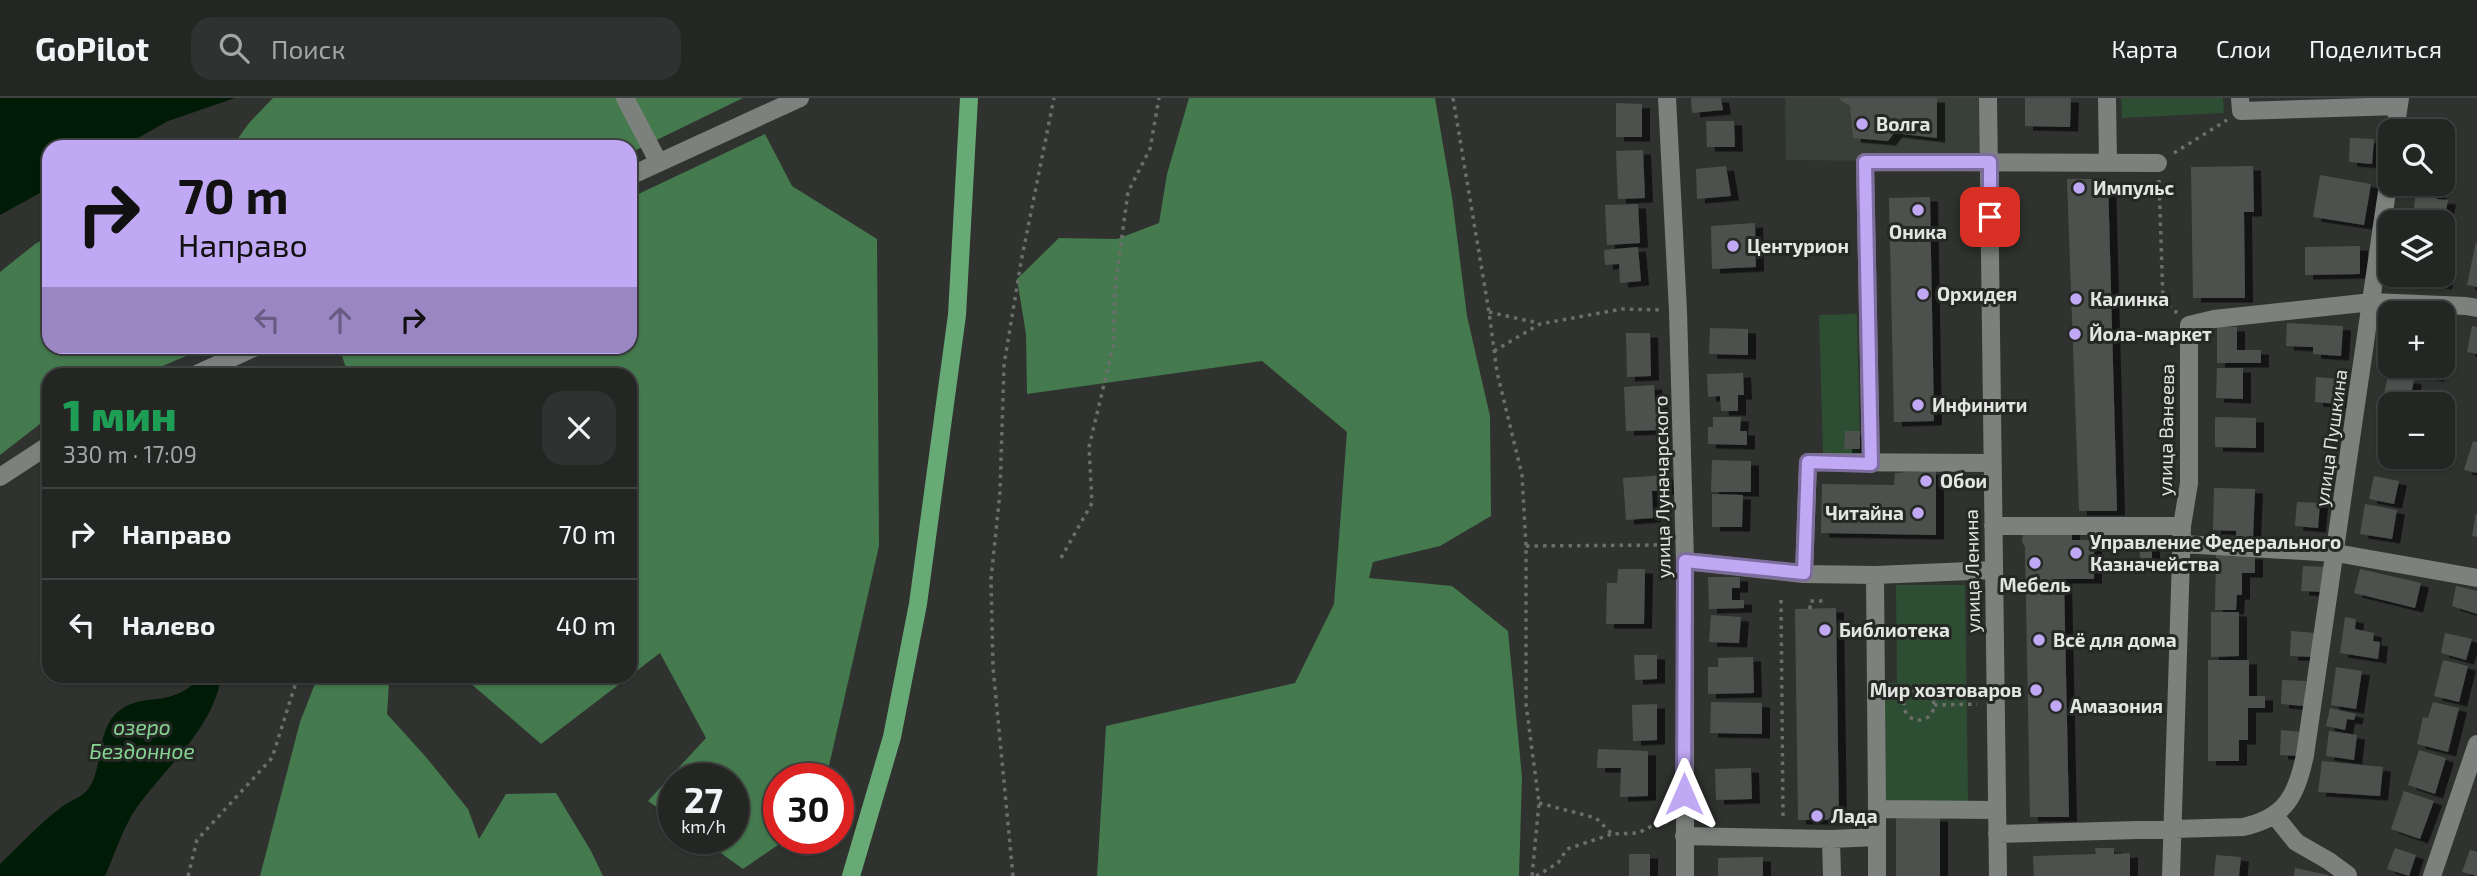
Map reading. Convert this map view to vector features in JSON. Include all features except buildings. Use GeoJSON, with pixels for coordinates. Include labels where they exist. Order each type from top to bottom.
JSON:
{"type":"FeatureCollection","features":[{"type":"Feature","properties":{"kind":"main road"},"geometry":{"type":"LineString","coordinates":[[851,876],[892,737],[918,604],[957,315],[969,98]]}},
{"type":"Feature","properties":{"kind":"street"},"geometry":{"type":"LineString","coordinates":[[625,98],[659,163]]}},
{"type":"Feature","properties":{"kind":"street"},"geometry":{"type":"LineString","coordinates":[[637,173],[800,98]]}},
{"type":"Feature","properties":{"kind":"street","name":"улица Луначарского"},"geometry":{"type":"LineString","coordinates":[[1667,98],[1678,311],[1685,553],[1685,876]]}},
{"type":"Feature","properties":{"kind":"street","name":"улица Ленина"},"geometry":{"type":"LineString","coordinates":[[1989,98],[1991,463],[1998,876]]}},
{"type":"Feature","properties":{"kind":"street"},"geometry":{"type":"LineString","coordinates":[[2107,98],[2108,163]]}},
{"type":"Feature","properties":{"kind":"street"},"geometry":{"type":"LineString","coordinates":[[2241,105],[2399,102]]}},
{"type":"Feature","properties":{"kind":"street"},"geometry":{"type":"LineString","coordinates":[[1871,464],[1865,162],[2158,163]]}},
{"type":"Feature","properties":{"kind":"street","name":"улица Пушкина"},"geometry":{"type":"LineString","coordinates":[[2275,816],[2291,798],[2300,779],[2336,553],[2387,196]]}},
{"type":"Feature","properties":{"kind":"street"},"geometry":{"type":"LineString","coordinates":[[2189,325],[2214,319],[2372,302],[2477,308]]}},
{"type":"Feature","properties":{"kind":"street","name":"улица Ванеева"},"geometry":{"type":"LineString","coordinates":[[2171,876],[2182,535],[2189,483],[2189,325]]}},
{"type":"Feature","properties":{"kind":"street"},"geometry":{"type":"LineString","coordinates":[[210,368],[241,354]]}},
{"type":"Feature","properties":{"kind":"street"},"geometry":{"type":"LineString","coordinates":[[0,477],[42,450]]}},
{"type":"Feature","properties":{"kind":"street"},"geometry":{"type":"LineString","coordinates":[[1804,573],[1808,462],[1991,463]]}},
{"type":"Feature","properties":{"kind":"street"},"geometry":{"type":"LineString","coordinates":[[1993,526],[2182,535],[2336,553],[2477,578]]}},
{"type":"Feature","properties":{"kind":"street"},"geometry":{"type":"LineString","coordinates":[[1685,553],[1804,573],[1875,575],[1994,570]]}},
{"type":"Feature","properties":{"kind":"street"},"geometry":{"type":"LineString","coordinates":[[1875,575],[1877,876]]}},
{"type":"Feature","properties":{"kind":"street"},"geometry":{"type":"LineString","coordinates":[[2432,876],[2477,744]]}},
{"type":"Feature","properties":{"kind":"street"},"geometry":{"type":"LineString","coordinates":[[1877,809],[1996,810]]}},
{"type":"Feature","properties":{"kind":"street"},"geometry":{"type":"LineString","coordinates":[[1997,834],[2243,827],[2262,823],[2275,816],[2296,842],[2348,875]]}},
{"type":"Feature","properties":{"kind":"street"},"geometry":{"type":"LineString","coordinates":[[1684,828],[1798,840],[1877,837]]}},
{"type":"Feature","properties":{"kind":"street"},"geometry":{"type":"LineString","coordinates":[[1831,839],[1832,876]]}},
{"type":"Feature","properties":{"kind":"path"},"geometry":{"type":"LineString","coordinates":[[1013,876],[993,667],[991,579],[1000,492],[1004,365],[1021,262],[1054,98]]}},
{"type":"Feature","properties":{"kind":"path"},"geometry":{"type":"LineString","coordinates":[[1061,558],[1092,503],[1089,447],[1114,343],[1115,288],[1128,192],[1150,149],[1158,98]]}},
{"type":"Feature","properties":{"kind":"path"},"geometry":{"type":"LineString","coordinates":[[1454,98],[1497,372],[1522,475],[1526,546],[1525,704],[1539,803],[1534,876]]}},
{"type":"Feature","properties":{"kind":"path"},"geometry":{"type":"LineString","coordinates":[[2189,325],[2163,300],[2158,163],[2241,105]]}},
{"type":"Feature","properties":{"kind":"path"},"geometry":{"type":"LineString","coordinates":[[1494,351],[1540,324],[1622,309],[1678,311]]}},
{"type":"Feature","properties":{"kind":"path"},"geometry":{"type":"LineString","coordinates":[[1489,312],[1540,324]]}},
{"type":"Feature","properties":{"kind":"path"},"geometry":{"type":"LineString","coordinates":[[1526,546],[1685,553]]}},
{"type":"Feature","properties":{"kind":"path"},"geometry":{"type":"LineString","coordinates":[[1781,600],[1782,817],[1798,840]]}},
{"type":"Feature","properties":{"kind":"path"},"geometry":{"type":"LineString","coordinates":[[1810,609],[1810,601],[1825,601]]}},
{"type":"Feature","properties":{"kind":"path"},"geometry":{"type":"LineString","coordinates":[[188,876],[197,840],[272,758],[296,683]]}},
{"type":"Feature","properties":{"kind":"path"},"geometry":{"type":"LineString","coordinates":[[1923,690],[1934,705],[1930,715],[1917,720],[1905,712],[1904,702],[1908,694],[1923,690]]}},
{"type":"Feature","properties":{"kind":"path"},"geometry":{"type":"LineString","coordinates":[[1934,705],[1978,704]]}},
{"type":"Feature","properties":{"kind":"path"},"geometry":{"type":"LineString","coordinates":[[1539,803],[1596,818],[1612,834]]}},
{"type":"Feature","properties":{"kind":"path"},"geometry":{"type":"LineString","coordinates":[[1534,876],[1558,863],[1567,849],[1612,834],[1638,833],[1656,824],[1684,828]]}},
{"type":"Feature","properties":{"kind":"shaded area"},"geometry":{"type":"Polygon","coordinates":[[[1785,98],[1988,98],[1990,162],[1786,160],[1785,98]]]}},
{"type":"Feature","properties":{"kind":"shaded area"},"geometry":{"type":"Polygon","coordinates":[[[2121,98],[2223,98],[2224,113],[2122,118],[2121,98]]]}},
{"type":"Feature","properties":{"kind":"shaded area"},"geometry":{"type":"Polygon","coordinates":[[[1857,314],[1860,453],[1823,454],[1819,315],[1857,314]]]}},
{"type":"Feature","properties":{"kind":"shaded area"},"geometry":{"type":"Polygon","coordinates":[[[1896,585],[1965,585],[1968,801],[1883,802],[1881,683],[1897,683],[1896,585]]]}},
{"type":"Feature","properties":{"kind":"green space"},"geometry":{"type":"Polygon","coordinates":[[[273,98],[743,98],[637,150],[637,140],[237,140],[273,98]]]}},
{"type":"Feature","properties":{"kind":"green space"},"geometry":{"type":"Polygon","coordinates":[[[1189,98],[1435,98],[1452,197],[1467,316],[1490,416],[1491,516],[1440,546],[1373,562],[1369,578],[1452,586],[1508,631],[1522,777],[1519,876],[1097,876],[1106,726],[1295,683],[1334,604],[1347,432],[1262,361],[1027,394],[1026,334],[1017,279],[1059,238],[1117,239],[1159,223],[1167,174],[1189,98]]]}},
{"type":"Feature","properties":{"kind":"green space"},"geometry":{"type":"Polygon","coordinates":[[[765,134],[792,186],[877,239],[879,546],[830,763],[763,763],[765,854],[743,869],[722,854],[749,854],[749,763],[683,763],[706,738],[660,653],[637,671],[637,368],[346,368],[341,354],[637,354],[637,195],[765,134]]]}},
{"type":"Feature","properties":{"kind":"green space"},"geometry":{"type":"Polygon","coordinates":[[[42,240],[42,354],[191,354],[158,368],[42,368],[42,422],[0,455],[0,272],[42,240]]]}},
{"type":"Feature","properties":{"kind":"green space"},"geometry":{"type":"Polygon","coordinates":[[[315,683],[389,683],[387,714],[468,809],[479,839],[506,794],[556,793],[603,876],[260,876],[300,722],[315,683]]]}},
{"type":"Feature","properties":{"kind":"green space"},"geometry":{"type":"Polygon","coordinates":[[[470,683],[621,683],[541,744],[470,683]]]}},
{"type":"Feature","properties":{"kind":"green space"},"geometry":{"type":"Polygon","coordinates":[[[658,790],[658,808],[648,801],[658,790]]]}},
{"type":"Feature","properties":{"kind":"water"},"geometry":{"type":"Polygon","coordinates":[[[0,98],[235,98],[168,121],[134,140],[42,140],[42,192],[0,215],[0,98]]]}},
{"type":"Feature","properties":{"kind":"water","name":"озеро Бездонное"},"geometry":{"type":"Polygon","coordinates":[[[193,683],[219,683],[209,712],[199,729],[132,815],[105,876],[0,876],[0,864],[46,820],[89,788],[97,769],[107,727],[120,710],[140,701],[169,697],[193,683]]]}},
{"type":"Feature","properties":{"kind":"place","name":"Волга"},"geometry":{"type":"Point","coordinates":[1862,124]}},
{"type":"Feature","properties":{"kind":"place","name":"Импульс"},"geometry":{"type":"Point","coordinates":[2079,188]}},
{"type":"Feature","properties":{"kind":"place","name":"Оника"},"geometry":{"type":"Point","coordinates":[1918,210]}},
{"type":"Feature","properties":{"kind":"place","name":"Центурион"},"geometry":{"type":"Point","coordinates":[1733,246]}},
{"type":"Feature","properties":{"kind":"place","name":"Орхидея"},"geometry":{"type":"Point","coordinates":[1923,294]}},
{"type":"Feature","properties":{"kind":"place","name":"Калинка"},"geometry":{"type":"Point","coordinates":[2076,299]}},
{"type":"Feature","properties":{"kind":"place","name":"Йола-маркет"},"geometry":{"type":"Point","coordinates":[2075,334]}},
{"type":"Feature","properties":{"kind":"place","name":"Инфинити"},"geometry":{"type":"Point","coordinates":[1918,405]}},
{"type":"Feature","properties":{"kind":"place","name":"Обои"},"geometry":{"type":"Point","coordinates":[1926,481]}},
{"type":"Feature","properties":{"kind":"place","name":"Читайна"},"geometry":{"type":"Point","coordinates":[1918,513]}},
{"type":"Feature","properties":{"kind":"place","name":"Управление Федерального Казначейства"},"geometry":{"type":"Point","coordinates":[2076,553]}},
{"type":"Feature","properties":{"kind":"place","name":"Мебель"},"geometry":{"type":"Point","coordinates":[2035,563]}},
{"type":"Feature","properties":{"kind":"place","name":"Библиотека"},"geometry":{"type":"Point","coordinates":[1825,630]}},
{"type":"Feature","properties":{"kind":"place","name":"Всё для дома"},"geometry":{"type":"Point","coordinates":[2039,640]}},
{"type":"Feature","properties":{"kind":"place","name":"Мир хозтоваров"},"geometry":{"type":"Point","coordinates":[2036,690]}},
{"type":"Feature","properties":{"kind":"place","name":"Амазония"},"geometry":{"type":"Point","coordinates":[2056,706]}},
{"type":"Feature","properties":{"kind":"place","name":"Лада"},"geometry":{"type":"Point","coordinates":[1817,816]}},
{"type":"Feature","properties":{"kind":"route"},"geometry":{"type":"LineString","coordinates":[[1684,794],[1685,561],[1804,573],[1808,462],[1871,464],[1865,162],[1990,162],[1990,217]]}}]}
